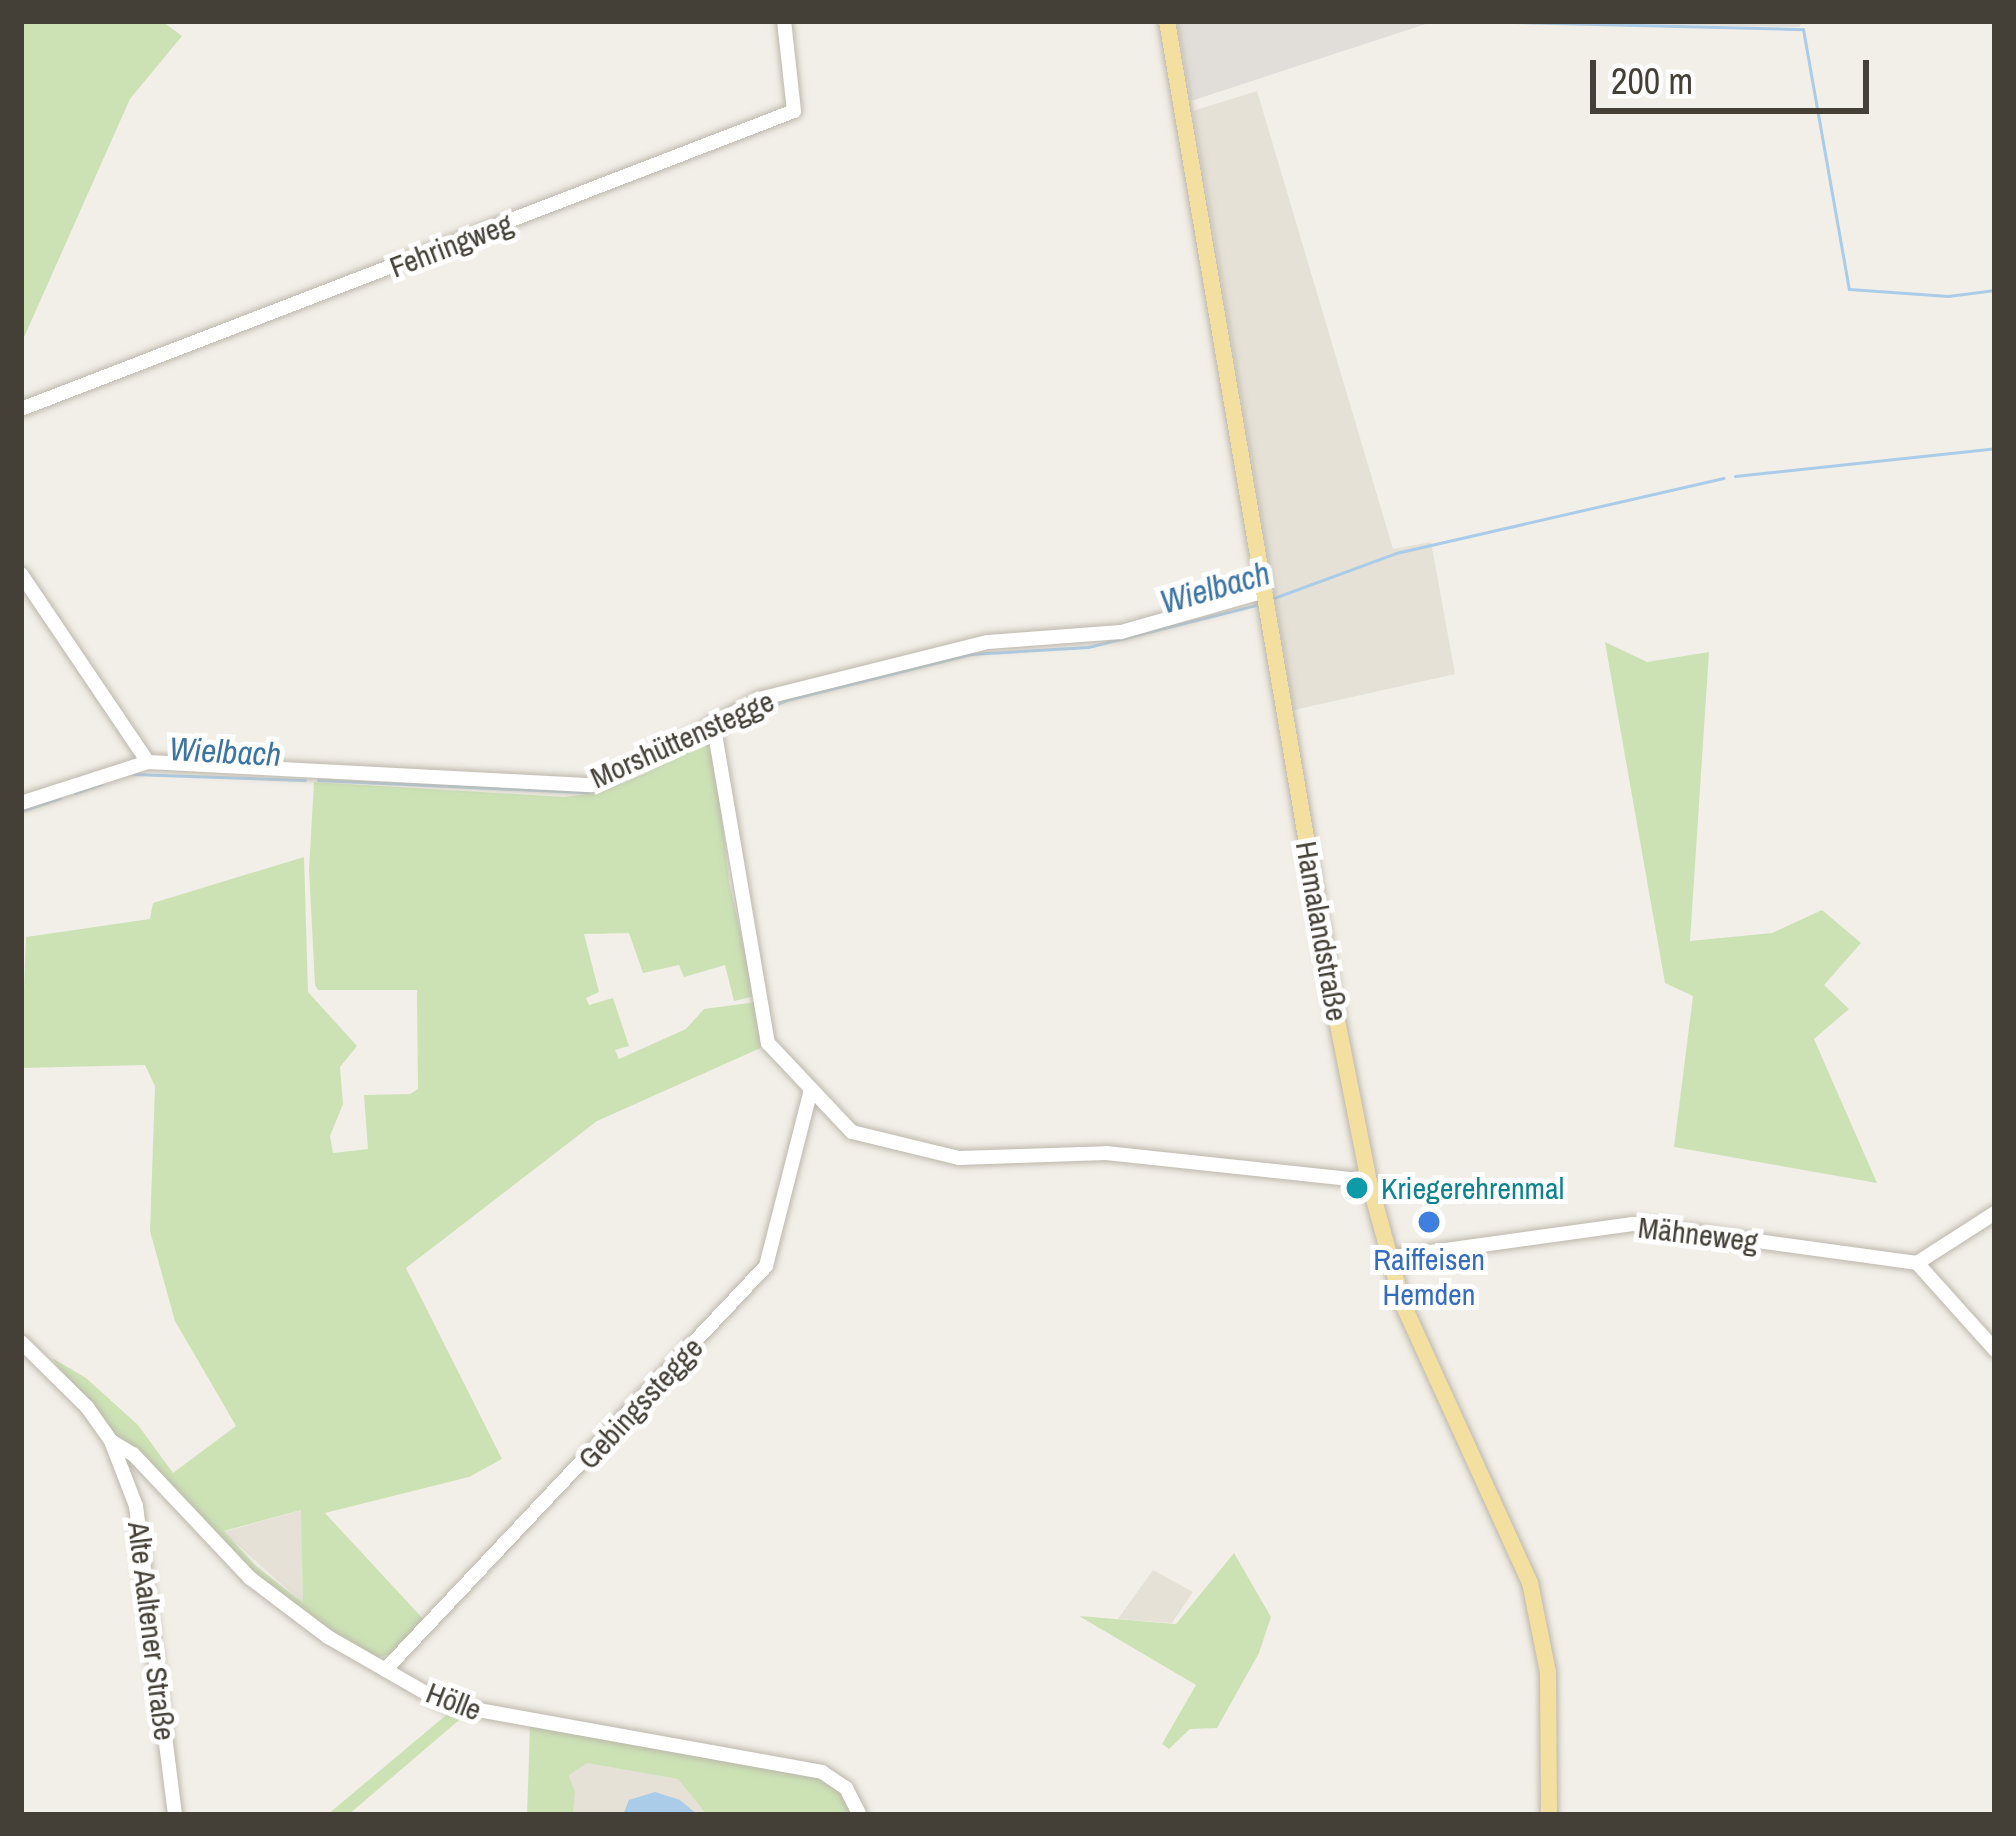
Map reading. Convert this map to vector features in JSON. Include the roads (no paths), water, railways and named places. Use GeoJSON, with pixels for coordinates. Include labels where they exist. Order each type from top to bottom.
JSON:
{"type":"FeatureCollection","features":[{"type":"Feature","properties":{"kind":"main road","name":"Hamalandstraße"},"geometry":{"type":"LineString","coordinates":[[1167,21],[1369,1181],[1388,1258],[1419,1343],[1530,1583],[1548,1672],[1549,1815]]}},
{"type":"Feature","properties":{"kind":"street","name":"Fehringweg"},"geometry":{"type":"LineString","coordinates":[[21,410],[794,111],[784,21]]}},
{"type":"Feature","properties":{"kind":"street"},"geometry":{"type":"LineString","coordinates":[[21,574],[148,762]]}},
{"type":"Feature","properties":{"kind":"street","name":"Morshüttenstegge"},"geometry":{"type":"LineString","coordinates":[[21,803],[148,762],[573,787],[611,778],[759,700],[988,642],[1091,638],[1266,597]]}},
{"type":"Feature","properties":{"kind":"street"},"geometry":{"type":"LineString","coordinates":[[713,722],[768,1043],[852,1132],[958,1158],[1106,1153],[1369,1181]]}},
{"type":"Feature","properties":{"kind":"street","name":"Gebingsstegge"},"geometry":{"type":"LineString","coordinates":[[386,1670],[766,1266],[811,1090]]}},
{"type":"Feature","properties":{"kind":"street"},"geometry":{"type":"LineString","coordinates":[[1995,1214],[1917,1263],[1995,1350]]}},
{"type":"Feature","properties":{"kind":"street","name":"Mähneweg"},"geometry":{"type":"LineString","coordinates":[[1388,1258],[1633,1224],[1917,1263]]}},
{"type":"Feature","properties":{"kind":"street","name":"Alte Aaltener Straße"},"geometry":{"type":"LineString","coordinates":[[21,1342],[87,1407],[111,1441],[142,1536],[175,1815]]}},
{"type":"Feature","properties":{"kind":"street","name":"Hölle"},"geometry":{"type":"LineString","coordinates":[[111,1441],[133,1454],[250,1578],[328,1637],[445,1704],[822,1772],[846,1788],[860,1815]]}},
{"type":"Feature","properties":{"kind":"water"},"geometry":{"type":"Polygon","coordinates":[[[655,1792],[680,1800],[698,1815],[623,1815],[629,1800],[655,1792]]]}},
{"type":"Feature","properties":{"kind":"waterway"},"geometry":{"type":"LineString","coordinates":[[1470,21],[1803,29],[1849,289],[1948,296],[1995,290]]}},
{"type":"Feature","properties":{"kind":"waterway","name":"Wielbach"},"geometry":{"type":"LineString","coordinates":[[1735,476],[1995,448]]}},
{"type":"Feature","properties":{"kind":"waterway","name":"Wielbach"},"geometry":{"type":"LineString","coordinates":[[1271,599],[1396,553],[1724,478]]}},
{"type":"Feature","properties":{"kind":"waterway","name":"Wielbach"},"geometry":{"type":"LineString","coordinates":[[720,729],[786,700],[970,654],[1088,647],[1257,605]]}},
{"type":"Feature","properties":{"kind":"waterway","name":"Wielbach"},"geometry":{"type":"LineString","coordinates":[[318,780],[587,792],[614,785],[708,736]]}},
{"type":"Feature","properties":{"kind":"waterway","name":"Wielbach"},"geometry":{"type":"LineString","coordinates":[[133,774],[305,780]]}},
{"type":"Feature","properties":{"kind":"waterway","name":"Wielbach"},"geometry":{"type":"LineString","coordinates":[[75,793],[101,784]]}},
{"type":"Feature","properties":{"kind":"waterway","name":"Wielbach"},"geometry":{"type":"LineString","coordinates":[[21,811],[60,798]]}},
{"type":"Feature","properties":{"kind":"place","name":"Kriegerehrenmal"},"geometry":{"type":"Point","coordinates":[1357,1188]}},
{"type":"Feature","properties":{"kind":"place","name":"Raiffeisen Hemden"},"geometry":{"type":"Point","coordinates":[1429,1222]}}]}
